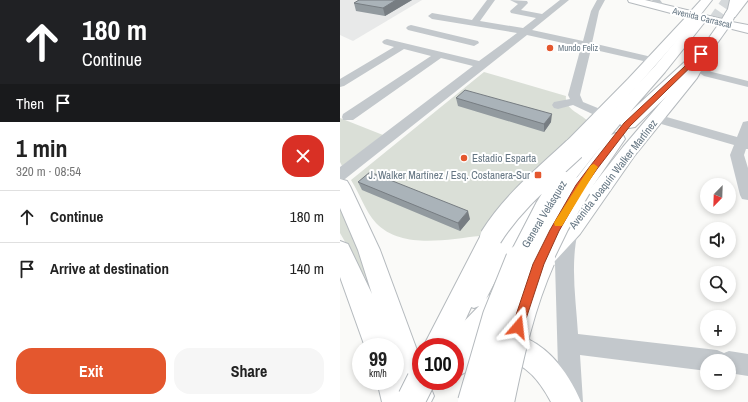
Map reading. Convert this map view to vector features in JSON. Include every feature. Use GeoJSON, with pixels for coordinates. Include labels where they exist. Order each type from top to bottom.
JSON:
{"type":"FeatureCollection","features":[{"type":"Feature","properties":{"kind":"highway"},"geometry":{"type":"LineString","coordinates":[[712,19],[742,0]]}},
{"type":"Feature","properties":{"kind":"highway","name":"General Velásquez"},"geometry":{"type":"LineString","coordinates":[[500,402],[516,334],[539,264],[584,153],[628,105],[712,19]]}},
{"type":"Feature","properties":{"kind":"highway","name":"General Velásquez"},"geometry":{"type":"LineString","coordinates":[[472,402],[494,322],[511,274],[538,220],[571,185],[594,167],[712,19]]}},
{"type":"Feature","properties":{"kind":"highway"},"geometry":{"type":"LineString","coordinates":[[627,125],[707,49]]}},
{"type":"Feature","properties":{"kind":"highway"},"geometry":{"type":"LineString","coordinates":[[442,338],[490,237],[502,219],[518,200],[578,146],[628,105]]}},
{"type":"Feature","properties":{"kind":"main road","name":"Avenida Carrascal"},"geometry":{"type":"LineString","coordinates":[[634,0],[748,29]]}},
{"type":"Feature","properties":{"kind":"main road","name":"Avenida Carrascal"},"geometry":{"type":"LineString","coordinates":[[642,0],[658,2],[712,19],[748,25]]}},
{"type":"Feature","properties":{"kind":"main road","name":"Avenida Joaquín Walker Martínez"},"geometry":{"type":"LineString","coordinates":[[464,340],[496,305],[545,257],[568,231],[629,150],[697,68],[707,49],[712,19],[707,0]]}},
{"type":"Feature","properties":{"kind":"main road","name":"Avenida Joaquín Walker Martínez"},"geometry":{"type":"LineString","coordinates":[[449,338],[526,201],[558,161],[652,60],[712,19],[735,0]]}},
{"type":"Feature","properties":{"kind":"main road"},"geometry":{"type":"LineString","coordinates":[[340,186],[369,250],[408,394]]}},
{"type":"Feature","properties":{"kind":"main road"},"geometry":{"type":"LineString","coordinates":[[340,250],[360,295],[376,338]]}},
{"type":"Feature","properties":{"kind":"main road"},"geometry":{"type":"LineString","coordinates":[[464,359],[489,347],[500,346],[530,355],[546,367],[559,386],[566,402]]}},
{"type":"Feature","properties":{"kind":"street"},"geometry":{"type":"LineString","coordinates":[[474,23],[491,0]]}},
{"type":"Feature","properties":{"kind":"street"},"geometry":{"type":"LineString","coordinates":[[514,0],[524,3],[514,11],[544,17]]}},
{"type":"Feature","properties":{"kind":"street"},"geometry":{"type":"LineString","coordinates":[[340,175],[565,0]]}},
{"type":"Feature","properties":{"kind":"street"},"geometry":{"type":"LineString","coordinates":[[601,114],[583,107],[576,101],[574,92],[595,11],[602,0]]}},
{"type":"Feature","properties":{"kind":"street"},"geometry":{"type":"LineString","coordinates":[[432,16],[525,31],[652,60]]}},
{"type":"Feature","properties":{"kind":"street"},"geometry":{"type":"LineString","coordinates":[[410,28],[474,43]]}},
{"type":"Feature","properties":{"kind":"street"},"geometry":{"type":"LineString","coordinates":[[418,50],[441,35]]}},
{"type":"Feature","properties":{"kind":"street"},"geometry":{"type":"LineString","coordinates":[[387,42],[482,66]]}},
{"type":"Feature","properties":{"kind":"street"},"geometry":{"type":"LineString","coordinates":[[340,84],[402,46]]}},
{"type":"Feature","properties":{"kind":"street"},"geometry":{"type":"LineString","coordinates":[[348,117],[439,55]]}},
{"type":"Feature","properties":{"kind":"street"},"geometry":{"type":"LineString","coordinates":[[697,68],[708,74],[748,84]]}},
{"type":"Feature","properties":{"kind":"street"},"geometry":{"type":"LineString","coordinates":[[558,105],[576,101]]}},
{"type":"Feature","properties":{"kind":"street"},"geometry":{"type":"LineString","coordinates":[[656,118],[744,144]]}},
{"type":"Feature","properties":{"kind":"street"},"geometry":{"type":"LineString","coordinates":[[748,125],[744,144],[737,158],[748,195]]}},
{"type":"Feature","properties":{"kind":"street"},"geometry":{"type":"LineString","coordinates":[[568,231],[564,263],[571,402]]}},
{"type":"Feature","properties":{"kind":"street"},"geometry":{"type":"LineString","coordinates":[[568,343],[700,359]]}},
{"type":"Feature","properties":{"kind":"street"},"geometry":{"type":"LineString","coordinates":[[736,363],[748,365]]}},
{"type":"Feature","properties":{"kind":"shaded area"},"geometry":{"type":"Polygon","coordinates":[[[340,0],[422,0],[353,41],[340,35],[340,0]]]}},
{"type":"Feature","properties":{"kind":"shaded area","name":"Estadio Esparta"},"geometry":{"type":"Polygon","coordinates":[[[484,72],[566,96],[567,104],[587,120],[480,236],[426,241],[399,237],[387,231],[372,218],[351,180],[484,72]]]}},
{"type":"Feature","properties":{"kind":"shaded area"},"geometry":{"type":"Polygon","coordinates":[[[340,118],[383,135],[342,166],[340,162],[340,118]]]}},
{"type":"Feature","properties":{"kind":"shaded area"},"geometry":{"type":"Polygon","coordinates":[[[340,195],[393,338],[365,277],[340,233],[340,195]]]}},
{"type":"Feature","properties":{"kind":"building"},"geometry":{"type":"Polygon","coordinates":[[[359,0],[396,0],[383,8],[354,3],[359,0]]]}},
{"type":"Feature","properties":{"kind":"building"},"geometry":{"type":"Polygon","coordinates":[[[465,90],[552,114],[544,124],[456,98],[465,90]]]}},
{"type":"Feature","properties":{"kind":"building"},"geometry":{"type":"Polygon","coordinates":[[[370,172],[468,211],[458,223],[358,182],[370,172]]]}},
{"type":"Feature","properties":{"kind":"tunnel"},"geometry":{"type":"LineString","coordinates":[[713,23],[729,0]]}},
{"type":"Feature","properties":{"kind":"slow traffic"},"geometry":{"type":"LineString","coordinates":[[558,223],[594,167]]}},
{"type":"Feature","properties":{"kind":"place","name":"Mundo Feliz"},"geometry":{"type":"Point","coordinates":[550,48]}},
{"type":"Feature","properties":{"kind":"place","name":"Estadio Esparta"},"geometry":{"type":"Point","coordinates":[464,158]}},
{"type":"Feature","properties":{"kind":"place","name":"J. Walker Martínez / Esq. Costanera-Sur"},"geometry":{"type":"Point","coordinates":[538,175]}},
{"type":"Feature","properties":{"kind":"route"},"geometry":{"type":"LineString","coordinates":[[518,327],[539,264],[554,230],[564,212],[594,167],[627,125],[701,54]]}}]}
